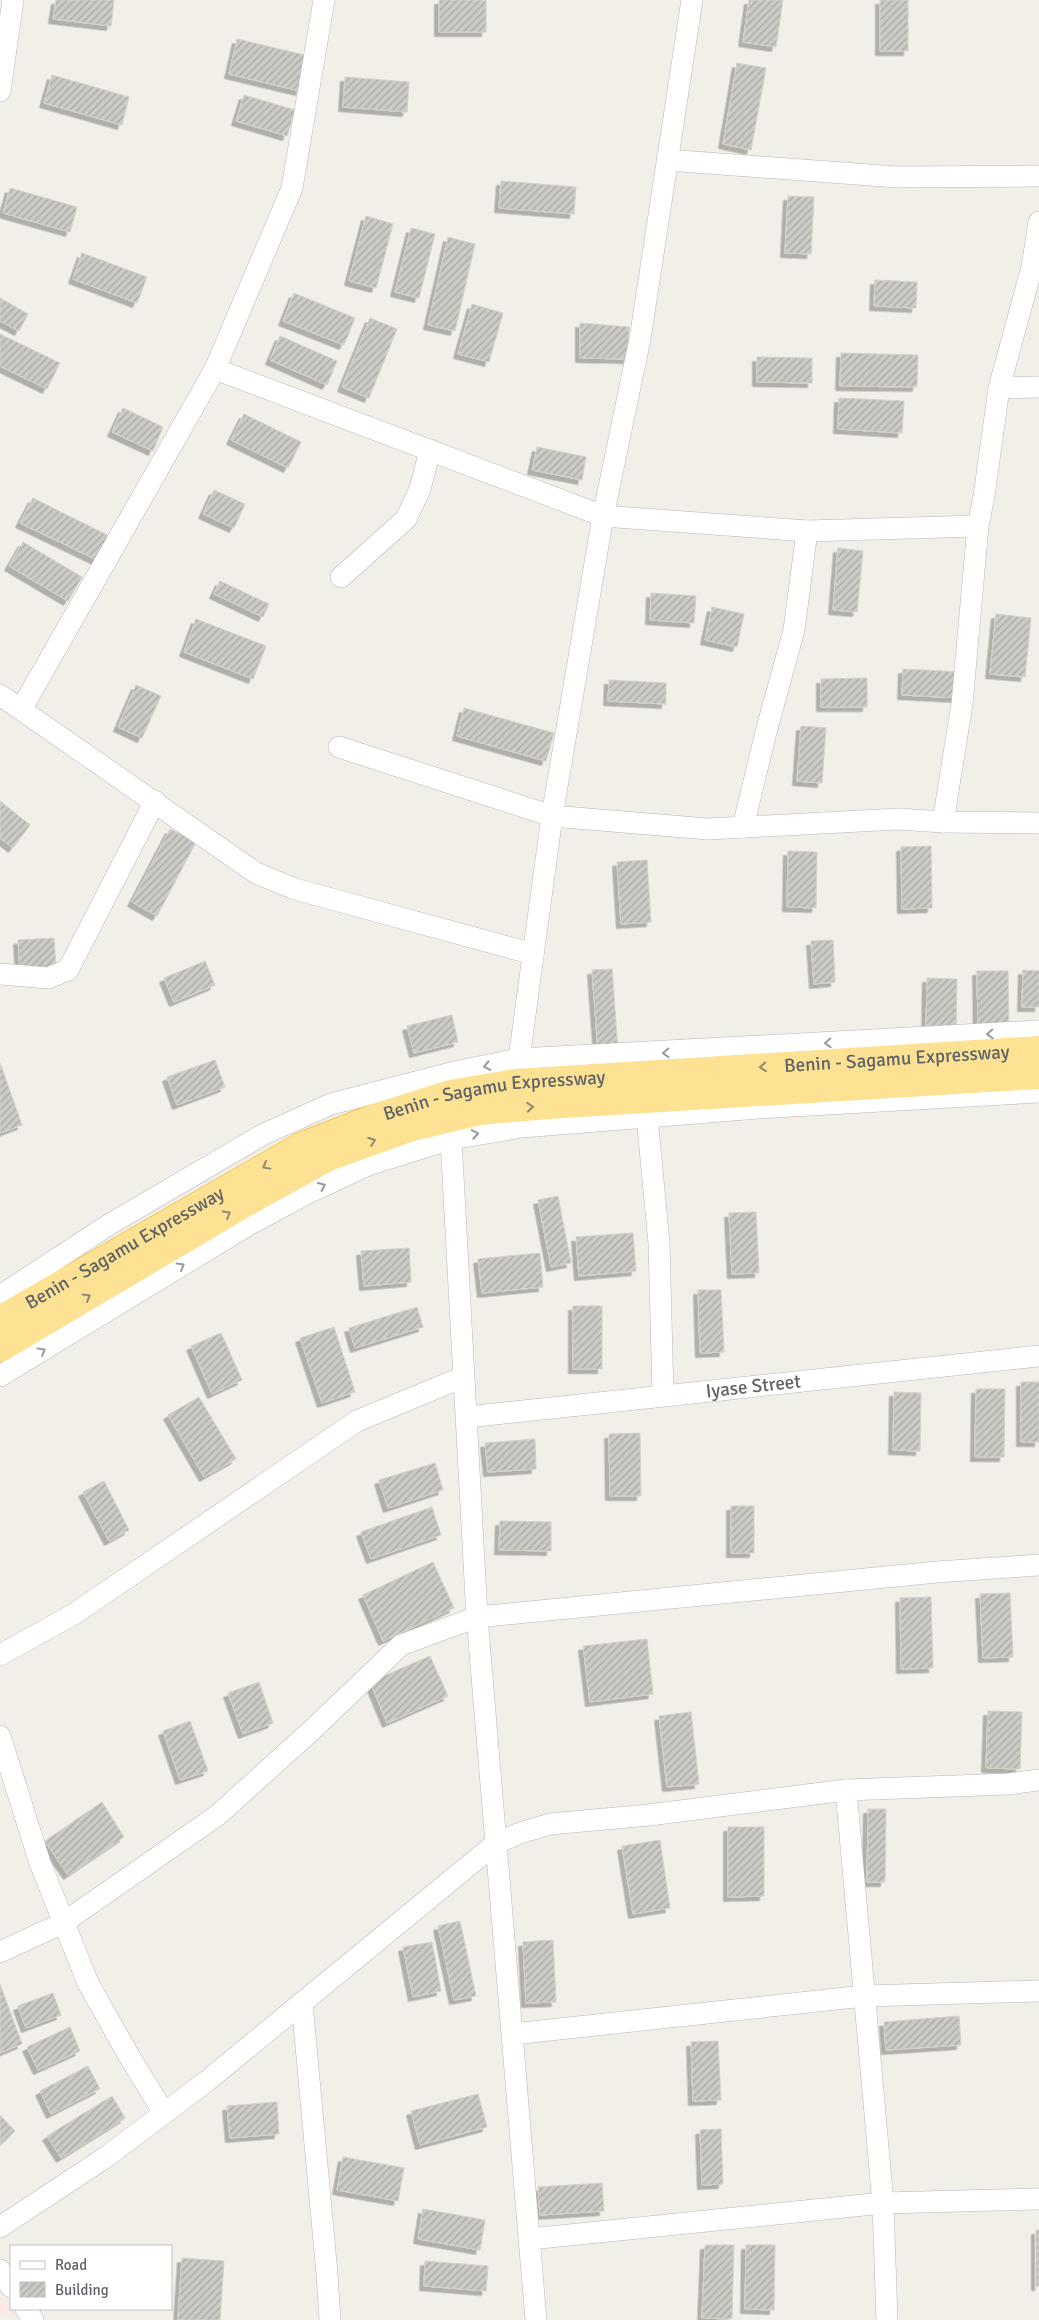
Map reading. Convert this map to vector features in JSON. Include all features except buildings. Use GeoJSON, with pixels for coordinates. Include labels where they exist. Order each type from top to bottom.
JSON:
{"type":"FeatureCollection","features":[{"type":"Feature","properties":{"kind":"highway","name":"Benin - Sagamu Expressway"},"geometry":{"type":"LineString","coordinates":[[0,1320],[302,1146],[376,1117],[450,1094],[515,1083],[1039,1050]]}},
{"type":"Feature","properties":{"kind":"highway"},"geometry":{"type":"LineString","coordinates":[[0,1348],[245,1203],[328,1157],[409,1128],[480,1111],[548,1105],[1039,1075]]}},
{"type":"Feature","properties":{"kind":"street"},"geometry":{"type":"LineString","coordinates":[[22,708],[215,368],[292,188],[324,0]]}},
{"type":"Feature","properties":{"kind":"street"},"geometry":{"type":"LineString","coordinates":[[520,1059],[552,816],[603,516],[640,339],[692,0]]}},
{"type":"Feature","properties":{"kind":"street"},"geometry":{"type":"LineString","coordinates":[[0,91],[8,11]]}},
{"type":"Feature","properties":{"kind":"street"},"geometry":{"type":"LineString","coordinates":[[667,160],[897,176],[1039,176]]}},
{"type":"Feature","properties":{"kind":"street"},"geometry":{"type":"LineString","coordinates":[[943,822],[962,704],[978,526],[999,388],[1032,267],[1039,222]]}},
{"type":"Feature","properties":{"kind":"street"},"geometry":{"type":"LineString","coordinates":[[215,368],[603,516],[806,530],[978,526]]}},
{"type":"Feature","properties":{"kind":"street"},"geometry":{"type":"LineString","coordinates":[[999,388],[1039,387]]}},
{"type":"Feature","properties":{"kind":"street"},"geometry":{"type":"LineString","coordinates":[[341,577],[406,519],[420,489],[430,450]]}},
{"type":"Feature","properties":{"kind":"street"},"geometry":{"type":"LineString","coordinates":[[743,827],[766,732],[794,630],[806,530]]}},
{"type":"Feature","properties":{"kind":"street"},"geometry":{"type":"LineString","coordinates":[[1,696],[22,708],[256,873],[295,889],[533,954]]}},
{"type":"Feature","properties":{"kind":"street"},"geometry":{"type":"LineString","coordinates":[[339,747],[552,816],[708,829],[898,820],[1039,823]]}},
{"type":"Feature","properties":{"kind":"street"},"geometry":{"type":"LineString","coordinates":[[0,974],[48,978],[68,970],[155,801]]}},
{"type":"Feature","properties":{"kind":"street"},"geometry":{"type":"LineString","coordinates":[[0,1296],[110,1224],[272,1130],[331,1104],[459,1071],[520,1059],[1039,1031]]}},
{"type":"Feature","properties":{"kind":"street"},"geometry":{"type":"LineString","coordinates":[[0,1376],[245,1228],[306,1194],[368,1165],[451,1139],[522,1127],[758,1108],[1039,1092]]}},
{"type":"Feature","properties":{"kind":"street"},"geometry":{"type":"LineString","coordinates":[[647,1117],[659,1243],[663,1395]]}},
{"type":"Feature","properties":{"kind":"street"},"geometry":{"type":"LineString","coordinates":[[451,1139],[478,1617],[495,1844],[513,2034],[536,2320]]}},
{"type":"Feature","properties":{"kind":"street","name":"Iyase Street"},"geometry":{"type":"LineString","coordinates":[[467,1416],[1039,1356]]}},
{"type":"Feature","properties":{"kind":"street"},"geometry":{"type":"LineString","coordinates":[[0,1656],[74,1614],[357,1421],[463,1377]]}},
{"type":"Feature","properties":{"kind":"street"},"geometry":{"type":"LineString","coordinates":[[0,1952],[64,1923],[218,1815],[312,1730],[400,1645],[478,1617],[937,1572],[1039,1565]]}},
{"type":"Feature","properties":{"kind":"street"},"geometry":{"type":"LineString","coordinates":[[0,1736],[40,1863],[88,1983],[164,2112]]}},
{"type":"Feature","properties":{"kind":"street"},"geometry":{"type":"LineString","coordinates":[[0,2227],[106,2156],[207,2081],[495,1844],[520,1833],[550,1824],[648,1815],[846,1790],[1008,1784],[1039,1780]]}},
{"type":"Feature","properties":{"kind":"street"},"geometry":{"type":"LineString","coordinates":[[846,1790],[883,2203],[887,2320]]}},
{"type":"Feature","properties":{"kind":"street"},"geometry":{"type":"LineString","coordinates":[[513,2034],[864,1996],[1039,1991]]}},
{"type":"Feature","properties":{"kind":"street"},"geometry":{"type":"LineString","coordinates":[[302,2003],[330,2320]]}},
{"type":"Feature","properties":{"kind":"street"},"geometry":{"type":"LineString","coordinates":[[530,2240],[883,2203],[1039,2199]]}},
{"type":"Feature","properties":{"kind":"street"},"geometry":{"type":"LineString","coordinates":[[0,2270],[10,2285]]}},
{"type":"Feature","properties":{"kind":"shaded area"},"geometry":{"type":"Polygon","coordinates":[[[0,2297],[10,2310],[17,2315],[0,2315],[0,2297]]]}}]}
